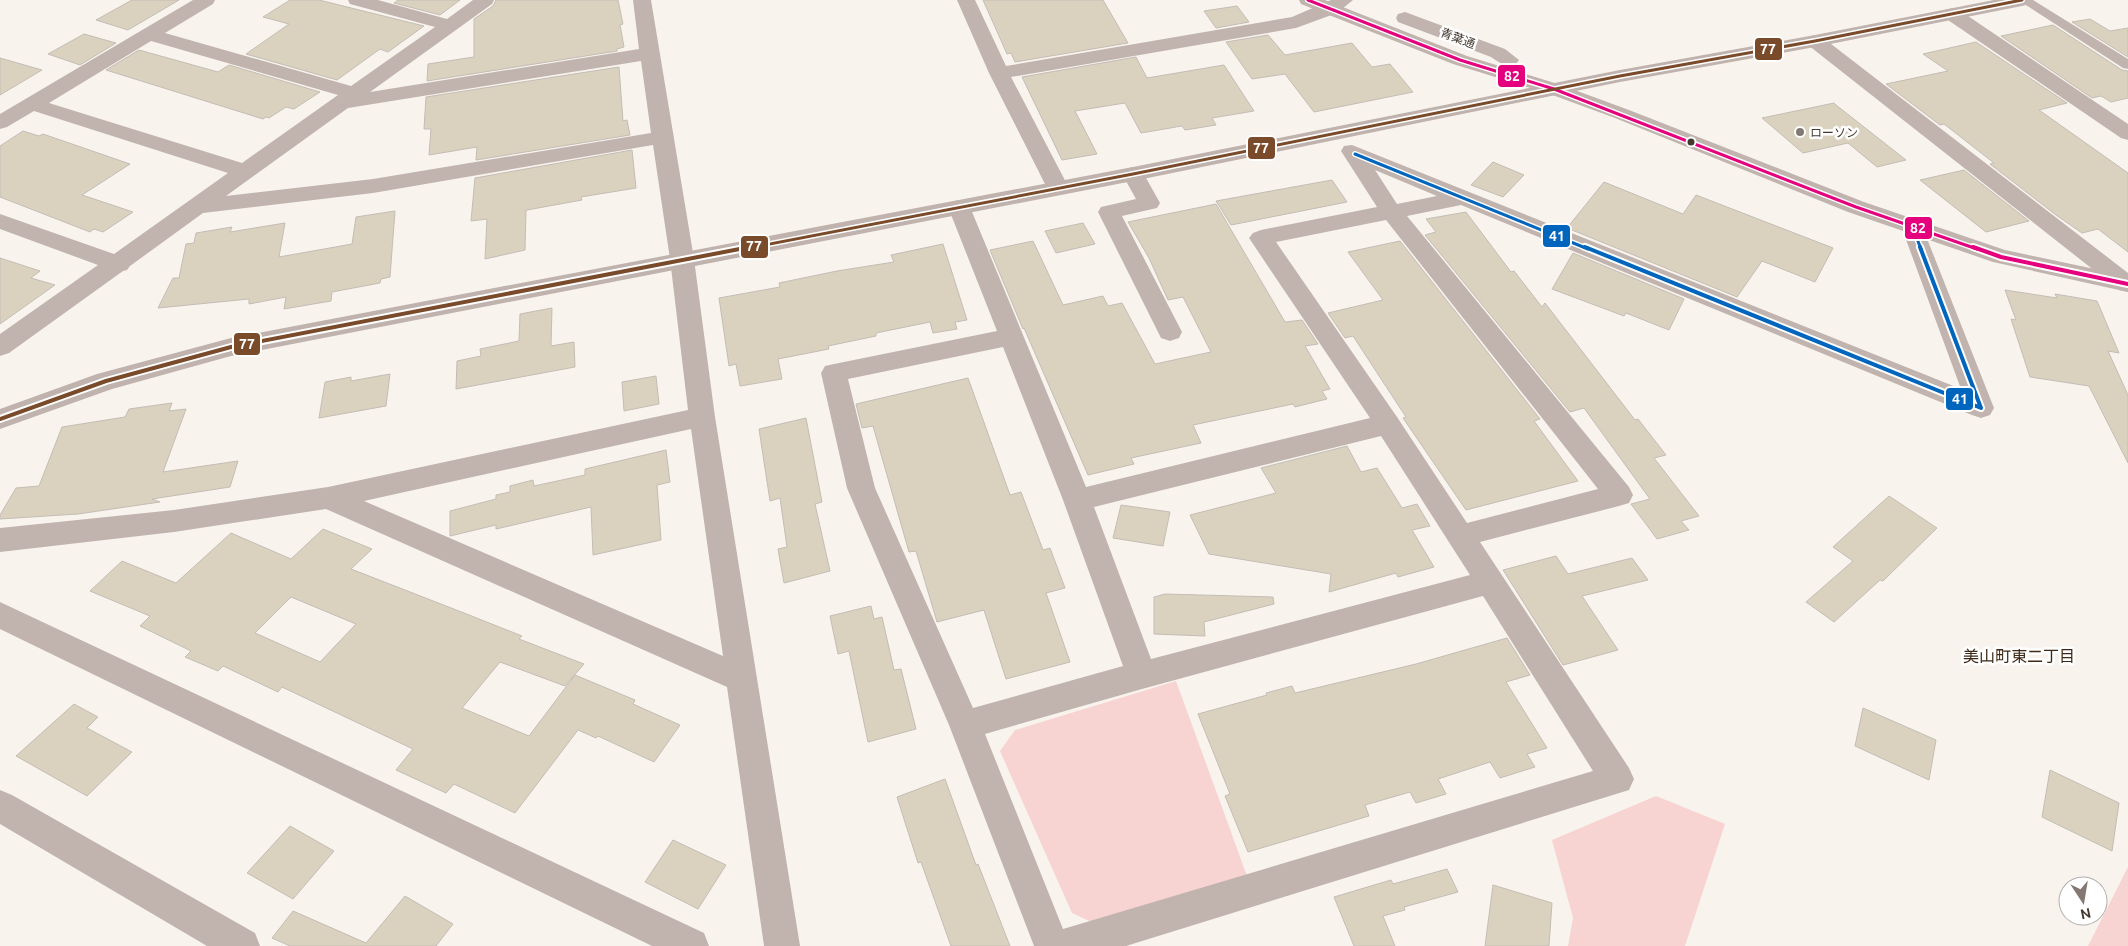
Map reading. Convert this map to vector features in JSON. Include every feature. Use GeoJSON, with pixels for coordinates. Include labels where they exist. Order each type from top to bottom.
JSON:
{"type":"FeatureCollection","features":[{"type":"Feature","properties":{"kind":"main road"},"geometry":{"type":"LineString","coordinates":[[0,419],[106,381],[231,347],[1133,174],[1554,89],[1815,41],[2023,0]]}},
{"type":"Feature","properties":{"kind":"street"},"geometry":{"type":"LineString","coordinates":[[0,123],[206,0]]}},
{"type":"Feature","properties":{"kind":"street"},"geometry":{"type":"LineString","coordinates":[[356,0],[450,25]]}},
{"type":"Feature","properties":{"kind":"street"},"geometry":{"type":"LineString","coordinates":[[0,347],[484,0]]}},
{"type":"Feature","properties":{"kind":"street"},"geometry":{"type":"LineString","coordinates":[[642,0],[682,259],[702,418],[782,946]]}},
{"type":"Feature","properties":{"kind":"street"},"geometry":{"type":"LineString","coordinates":[[966,0],[998,72],[1058,188]]}},
{"type":"Feature","properties":{"kind":"street","name":"青葉通"},"geometry":{"type":"LineString","coordinates":[[1308,0],[1337,4],[1460,60],[1554,89],[1856,208],[2001,257],[2128,284]]}},
{"type":"Feature","properties":{"kind":"street","name":"青葉通"},"geometry":{"type":"LineString","coordinates":[[1356,0],[1498,53],[1554,89]]}},
{"type":"Feature","properties":{"kind":"street"},"geometry":{"type":"LineString","coordinates":[[998,72],[1296,22],[1337,4]]}},
{"type":"Feature","properties":{"kind":"street"},"geometry":{"type":"LineString","coordinates":[[1952,14],[2128,134]]}},
{"type":"Feature","properties":{"kind":"street"},"geometry":{"type":"LineString","coordinates":[[148,34],[348,99],[651,52]]}},
{"type":"Feature","properties":{"kind":"street"},"geometry":{"type":"LineString","coordinates":[[1815,41],[2128,284]]}},
{"type":"Feature","properties":{"kind":"street"},"geometry":{"type":"LineString","coordinates":[[32,104],[246,172]]}},
{"type":"Feature","properties":{"kind":"street"},"geometry":{"type":"LineString","coordinates":[[1338,132],[1355,154],[1391,211],[1618,495],[1460,536]]}},
{"type":"Feature","properties":{"kind":"street"},"geometry":{"type":"LineString","coordinates":[[199,206],[277,199],[458,172],[662,137]]}},
{"type":"Feature","properties":{"kind":"street"},"geometry":{"type":"LineString","coordinates":[[1355,154],[1981,408],[1912,226]]}},
{"type":"Feature","properties":{"kind":"street"},"geometry":{"type":"LineString","coordinates":[[1133,174],[1149,203],[1109,212],[1170,332]]}},
{"type":"Feature","properties":{"kind":"street"},"geometry":{"type":"LineString","coordinates":[[1067,946],[1617,779],[1388,424],[1261,238],[1461,198]]}},
{"type":"Feature","properties":{"kind":"street"},"geometry":{"type":"LineString","coordinates":[[959,207],[1010,337],[1078,500],[1142,675]]}},
{"type":"Feature","properties":{"kind":"street"},"geometry":{"type":"LineString","coordinates":[[0,222],[118,264]]}},
{"type":"Feature","properties":{"kind":"street"},"geometry":{"type":"LineString","coordinates":[[1010,337],[834,373],[861,488],[965,726],[1052,946]]}},
{"type":"Feature","properties":{"kind":"street"},"geometry":{"type":"LineString","coordinates":[[0,540],[174,521],[328,498],[702,418]]}},
{"type":"Feature","properties":{"kind":"street"},"geometry":{"type":"LineString","coordinates":[[1078,500],[1388,424]]}},
{"type":"Feature","properties":{"kind":"street"},"geometry":{"type":"LineString","coordinates":[[328,498],[742,678]]}},
{"type":"Feature","properties":{"kind":"street"},"geometry":{"type":"LineString","coordinates":[[965,726],[1142,675],[1491,582]]}},
{"type":"Feature","properties":{"kind":"street"},"geometry":{"type":"LineString","coordinates":[[0,615],[691,946]]}},
{"type":"Feature","properties":{"kind":"street"},"geometry":{"type":"LineString","coordinates":[[0,806],[242,946]]}},
{"type":"Feature","properties":{"kind":"lane"},"geometry":{"type":"LineString","coordinates":[[2023,0],[2128,65]]}},
{"type":"Feature","properties":{"kind":"shaded area"},"geometry":{"type":"Polygon","coordinates":[[[1176,681],[1247,876],[1098,925],[1072,913],[1000,751],[1015,730],[1176,681]]]}},
{"type":"Feature","properties":{"kind":"shaded area"},"geometry":{"type":"Polygon","coordinates":[[[1656,796],[1725,824],[1685,946],[1568,946],[1573,918],[1552,840],[1656,796]]]}},
{"type":"Feature","properties":{"kind":"shaded area"},"geometry":{"type":"Polygon","coordinates":[[[2128,867],[2128,946],[2088,946],[2098,926],[2108,926],[2108,906],[2128,867]]]}},
{"type":"Feature","properties":{"kind":"building"},"geometry":{"type":"Polygon","coordinates":[[[132,0],[179,0],[128,30],[96,20],[132,0]]]}},
{"type":"Feature","properties":{"kind":"building"},"geometry":{"type":"Polygon","coordinates":[[[290,0],[319,0],[424,26],[388,52],[380,49],[337,80],[246,54],[289,24],[263,17],[290,0]]]}},
{"type":"Feature","properties":{"kind":"building"},"geometry":{"type":"Polygon","coordinates":[[[398,0],[460,0],[440,15],[394,3],[398,0]]]}},
{"type":"Feature","properties":{"kind":"building"},"geometry":{"type":"Polygon","coordinates":[[[496,0],[618,0],[623,24],[620,25],[624,47],[617,49],[617,51],[427,81],[428,64],[474,57],[474,19],[493,6],[496,0]]]}},
{"type":"Feature","properties":{"kind":"building"},"geometry":{"type":"Polygon","coordinates":[[[983,0],[1103,0],[1128,43],[1015,62],[1011,53],[1007,54],[983,0]]]}},
{"type":"Feature","properties":{"kind":"building"},"geometry":{"type":"Polygon","coordinates":[[[1237,6],[1249,22],[1216,28],[1204,11],[1237,6]]]}},
{"type":"Feature","properties":{"kind":"building"},"geometry":{"type":"Polygon","coordinates":[[[2090,19],[2110,31],[2128,28],[2128,57],[2072,22],[2090,19]]]}},
{"type":"Feature","properties":{"kind":"building"},"geometry":{"type":"Polygon","coordinates":[[[2053,25],[2122,70],[2128,71],[2128,98],[2111,102],[2101,96],[2092,98],[2001,36],[2053,25]]]}},
{"type":"Feature","properties":{"kind":"building"},"geometry":{"type":"Polygon","coordinates":[[[84,34],[116,43],[80,65],[48,54],[84,34]]]}},
{"type":"Feature","properties":{"kind":"building"},"geometry":{"type":"Polygon","coordinates":[[[1268,35],[1285,55],[1352,43],[1372,67],[1390,64],[1413,92],[1314,112],[1285,74],[1252,79],[1226,42],[1268,35]]]}},
{"type":"Feature","properties":{"kind":"building"},"geometry":{"type":"Polygon","coordinates":[[[1976,42],[2067,103],[2039,110],[2128,173],[2128,252],[2098,229],[2082,233],[2056,215],[1990,164],[1994,163],[1944,124],[1940,125],[1886,84],[1948,71],[1923,54],[1976,42]]]}},
{"type":"Feature","properties":{"kind":"building"},"geometry":{"type":"Polygon","coordinates":[[[139,50],[218,72],[229,65],[320,92],[294,109],[286,107],[269,118],[263,119],[106,70],[139,50]]]}},
{"type":"Feature","properties":{"kind":"building"},"geometry":{"type":"Polygon","coordinates":[[[1136,57],[1147,78],[1224,65],[1254,111],[1212,118],[1216,125],[1185,130],[1182,126],[1141,133],[1125,103],[1075,111],[1097,154],[1062,160],[1022,77],[1136,57]]]}},
{"type":"Feature","properties":{"kind":"building"},"geometry":{"type":"Polygon","coordinates":[[[0,58],[42,70],[0,95],[0,58]]]}},
{"type":"Feature","properties":{"kind":"building"},"geometry":{"type":"Polygon","coordinates":[[[619,67],[623,121],[627,120],[630,135],[476,160],[477,147],[429,155],[431,129],[424,129],[426,97],[619,67]]]}},
{"type":"Feature","properties":{"kind":"building"},"geometry":{"type":"Polygon","coordinates":[[[1834,103],[1906,160],[1877,167],[1848,143],[1803,153],[1762,118],[1834,103]]]}},
{"type":"Feature","properties":{"kind":"building"},"geometry":{"type":"Polygon","coordinates":[[[23,131],[39,136],[43,134],[130,164],[82,195],[133,212],[103,232],[94,229],[90,232],[0,197],[0,146],[23,131]]]}},
{"type":"Feature","properties":{"kind":"building"},"geometry":{"type":"Polygon","coordinates":[[[632,150],[636,188],[581,197],[582,200],[526,210],[525,250],[485,259],[487,219],[471,221],[475,178],[632,150]]]}},
{"type":"Feature","properties":{"kind":"building"},"geometry":{"type":"Polygon","coordinates":[[[1493,162],[1524,175],[1503,197],[1471,185],[1493,162]]]}},
{"type":"Feature","properties":{"kind":"building"},"geometry":{"type":"Polygon","coordinates":[[[1964,170],[2029,221],[1986,232],[1920,180],[1964,170]]]}},
{"type":"Feature","properties":{"kind":"building"},"geometry":{"type":"Polygon","coordinates":[[[1332,180],[1347,202],[1231,225],[1216,201],[1332,180]]]}},
{"type":"Feature","properties":{"kind":"building"},"geometry":{"type":"Polygon","coordinates":[[[1604,182],[1683,214],[1696,195],[1833,248],[1815,282],[1762,261],[1737,297],[1567,228],[1604,182]]]}},
{"type":"Feature","properties":{"kind":"building"},"geometry":{"type":"Polygon","coordinates":[[[1216,204],[1285,322],[1302,320],[1318,344],[1305,346],[1330,389],[1322,391],[1327,399],[1295,407],[1293,404],[1193,425],[1201,443],[1131,458],[1134,464],[1088,475],[990,250],[1033,241],[1063,305],[1103,296],[1108,306],[1122,303],[1155,364],[1211,352],[1183,297],[1168,300],[1149,258],[1128,222],[1216,204]]]}},
{"type":"Feature","properties":{"kind":"building"},"geometry":{"type":"Polygon","coordinates":[[[395,211],[390,277],[381,279],[380,283],[332,292],[331,301],[284,309],[286,297],[249,304],[249,299],[158,308],[173,278],[179,278],[186,244],[194,243],[196,233],[232,227],[230,232],[285,223],[279,257],[352,244],[356,217],[395,211]]]}},
{"type":"Feature","properties":{"kind":"building"},"geometry":{"type":"Polygon","coordinates":[[[1466,212],[1511,272],[1514,271],[1542,307],[1545,303],[1635,420],[1638,419],[1666,455],[1654,458],[1699,516],[1681,521],[1689,530],[1657,539],[1631,504],[1650,499],[1584,408],[1570,412],[1425,235],[1436,232],[1426,219],[1466,212]]]}},
{"type":"Feature","properties":{"kind":"building"},"geometry":{"type":"Polygon","coordinates":[[[1083,223],[1095,244],[1056,253],[1045,231],[1083,223]]]}},
{"type":"Feature","properties":{"kind":"building"},"geometry":{"type":"Polygon","coordinates":[[[1400,241],[1540,419],[1534,421],[1578,481],[1466,510],[1403,418],[1406,417],[1353,336],[1345,338],[1328,313],[1383,300],[1348,252],[1400,241]]]}},
{"type":"Feature","properties":{"kind":"building"},"geometry":{"type":"Polygon","coordinates":[[[943,244],[967,320],[955,322],[957,329],[933,333],[930,322],[876,333],[876,336],[828,346],[829,349],[778,359],[782,379],[740,386],[736,364],[729,366],[719,298],[780,287],[779,283],[837,271],[894,262],[891,255],[943,244]]]}},
{"type":"Feature","properties":{"kind":"building"},"geometry":{"type":"Polygon","coordinates":[[[1573,253],[1684,299],[1669,330],[1626,313],[1624,316],[1552,289],[1573,253]]]}},
{"type":"Feature","properties":{"kind":"building"},"geometry":{"type":"Polygon","coordinates":[[[0,258],[40,271],[31,278],[55,285],[0,324],[0,258]]]}},
{"type":"Feature","properties":{"kind":"building"},"geometry":{"type":"Polygon","coordinates":[[[2005,290],[2057,298],[2055,294],[2097,301],[2119,353],[2108,351],[2128,395],[2128,463],[2089,386],[2030,377],[2011,319],[2016,320],[2005,290]]]}},
{"type":"Feature","properties":{"kind":"building"},"geometry":{"type":"Polygon","coordinates":[[[552,308],[551,346],[574,342],[575,367],[456,389],[457,361],[481,356],[480,349],[519,341],[520,314],[552,308]]]}},
{"type":"Feature","properties":{"kind":"building"},"geometry":{"type":"Polygon","coordinates":[[[390,374],[386,406],[319,418],[325,382],[351,377],[351,381],[390,374]]]}},
{"type":"Feature","properties":{"kind":"building"},"geometry":{"type":"Polygon","coordinates":[[[656,376],[659,404],[624,411],[622,382],[656,376]]]}},
{"type":"Feature","properties":{"kind":"building"},"geometry":{"type":"Polygon","coordinates":[[[968,378],[1010,495],[1021,492],[1043,550],[1050,548],[1065,588],[1046,593],[1070,662],[1006,679],[984,610],[937,622],[916,551],[909,552],[873,426],[862,428],[856,404],[968,378]]]}},
{"type":"Feature","properties":{"kind":"building"},"geometry":{"type":"Polygon","coordinates":[[[172,403],[169,411],[186,409],[163,472],[238,461],[230,487],[152,499],[160,502],[78,514],[0,519],[0,515],[16,488],[39,486],[62,427],[125,417],[129,409],[172,403]]]}},
{"type":"Feature","properties":{"kind":"building"},"geometry":{"type":"Polygon","coordinates":[[[806,418],[822,502],[815,504],[830,571],[784,583],[778,549],[787,547],[780,498],[770,501],[759,429],[806,418]]]}},
{"type":"Feature","properties":{"kind":"building"},"geometry":{"type":"Polygon","coordinates":[[[1347,446],[1361,472],[1377,468],[1402,508],[1417,504],[1430,526],[1412,530],[1434,567],[1398,577],[1396,573],[1329,592],[1331,574],[1209,554],[1190,515],[1276,493],[1261,468],[1347,446]]]}},
{"type":"Feature","properties":{"kind":"building"},"geometry":{"type":"Polygon","coordinates":[[[666,450],[670,482],[657,485],[661,540],[593,555],[591,507],[496,529],[496,525],[450,536],[450,511],[496,499],[496,495],[510,492],[510,486],[533,480],[534,486],[585,475],[585,469],[666,450]]]}},
{"type":"Feature","properties":{"kind":"building"},"geometry":{"type":"Polygon","coordinates":[[[1889,496],[1937,528],[1883,581],[1880,580],[1834,622],[1806,602],[1853,561],[1833,547],[1889,496]]]}},
{"type":"Feature","properties":{"kind":"building"},"geometry":{"type":"Polygon","coordinates":[[[1121,505],[1170,512],[1163,546],[1113,538],[1121,505]]]}},
{"type":"Feature","properties":{"kind":"building"},"geometry":{"type":"Polygon","coordinates":[[[323,529],[372,549],[351,569],[522,636],[519,639],[584,664],[565,686],[500,662],[462,708],[529,736],[575,675],[635,700],[633,704],[680,725],[654,762],[598,736],[596,738],[578,730],[515,813],[454,784],[446,793],[396,770],[413,749],[282,687],[278,692],[223,666],[218,671],[185,657],[191,651],[140,626],[150,616],[90,591],[122,561],[176,583],[231,533],[291,559],[323,529]],[[291,597],[255,633],[320,662],[356,624],[291,597]]]}},
{"type":"Feature","properties":{"kind":"building"},"geometry":{"type":"Polygon","coordinates":[[[1556,556],[1568,574],[1632,558],[1648,580],[1582,596],[1618,650],[1563,665],[1503,570],[1556,556]]]}},
{"type":"Feature","properties":{"kind":"building"},"geometry":{"type":"Polygon","coordinates":[[[1165,594],[1273,597],[1274,604],[1204,622],[1205,636],[1154,634],[1154,597],[1165,594]]]}},
{"type":"Feature","properties":{"kind":"building"},"geometry":{"type":"Polygon","coordinates":[[[871,606],[874,619],[882,617],[894,670],[901,669],[916,729],[868,742],[849,651],[838,654],[830,616],[871,606]]]}},
{"type":"Feature","properties":{"kind":"building"},"geometry":{"type":"Polygon","coordinates":[[[1507,638],[1530,675],[1506,682],[1547,748],[1527,754],[1535,767],[1500,778],[1490,762],[1438,779],[1446,794],[1416,803],[1410,792],[1365,805],[1369,816],[1248,852],[1225,796],[1230,794],[1198,714],[1292,686],[1295,693],[1416,664],[1507,638]]]}},
{"type":"Feature","properties":{"kind":"building"},"geometry":{"type":"Polygon","coordinates":[[[74,704],[98,717],[87,728],[132,752],[87,796],[16,756],[74,704]]]}},
{"type":"Feature","properties":{"kind":"building"},"geometry":{"type":"Polygon","coordinates":[[[1863,708],[1936,740],[1929,780],[1855,746],[1863,708]]]}},
{"type":"Feature","properties":{"kind":"building"},"geometry":{"type":"Polygon","coordinates":[[[2050,770],[2119,803],[2112,851],[2042,817],[2050,770]]]}},
{"type":"Feature","properties":{"kind":"building"},"geometry":{"type":"Polygon","coordinates":[[[945,779],[976,865],[978,864],[1010,946],[951,946],[921,862],[918,863],[897,797],[945,779]]]}},
{"type":"Feature","properties":{"kind":"building"},"geometry":{"type":"Polygon","coordinates":[[[290,826],[334,851],[293,899],[247,873],[290,826]]]}},
{"type":"Feature","properties":{"kind":"building"},"geometry":{"type":"Polygon","coordinates":[[[673,840],[726,865],[698,909],[645,882],[673,840]]]}},
{"type":"Feature","properties":{"kind":"building"},"geometry":{"type":"Polygon","coordinates":[[[1447,869],[1458,892],[1404,907],[1405,910],[1383,916],[1395,946],[1354,946],[1334,897],[1391,880],[1393,884],[1447,869]]]}},
{"type":"Feature","properties":{"kind":"building"},"geometry":{"type":"Polygon","coordinates":[[[1493,885],[1552,903],[1549,946],[1485,946],[1493,885]]]}},
{"type":"Feature","properties":{"kind":"building"},"geometry":{"type":"Polygon","coordinates":[[[405,896],[453,924],[436,946],[290,946],[272,938],[293,911],[366,943],[405,896]]]}},
{"type":"Feature","properties":{"kind":"transit line","name":"82"},"geometry":{"type":"LineString","coordinates":[[1308,0],[1460,60],[1554,89],[1622,114],[1856,207],[2001,257],[2128,284]]}},
{"type":"Feature","properties":{"kind":"transit line","name":"77"},"geometry":{"type":"LineString","coordinates":[[0,419],[106,381],[231,347],[1133,174],[1620,76],[1815,41],[2022,0]]}},
{"type":"Feature","properties":{"kind":"transit line","name":"41"},"geometry":{"type":"LineString","coordinates":[[1355,154],[1981,408],[1912,226]]}},
{"type":"Feature","properties":{"kind":"place","name":"ローソン"},"geometry":{"type":"Point","coordinates":[1800,132]}},
{"type":"Feature","properties":{"kind":"district","name":"美山町東二丁目"},"geometry":{"type":"Point","coordinates":[2019,656]}}]}
